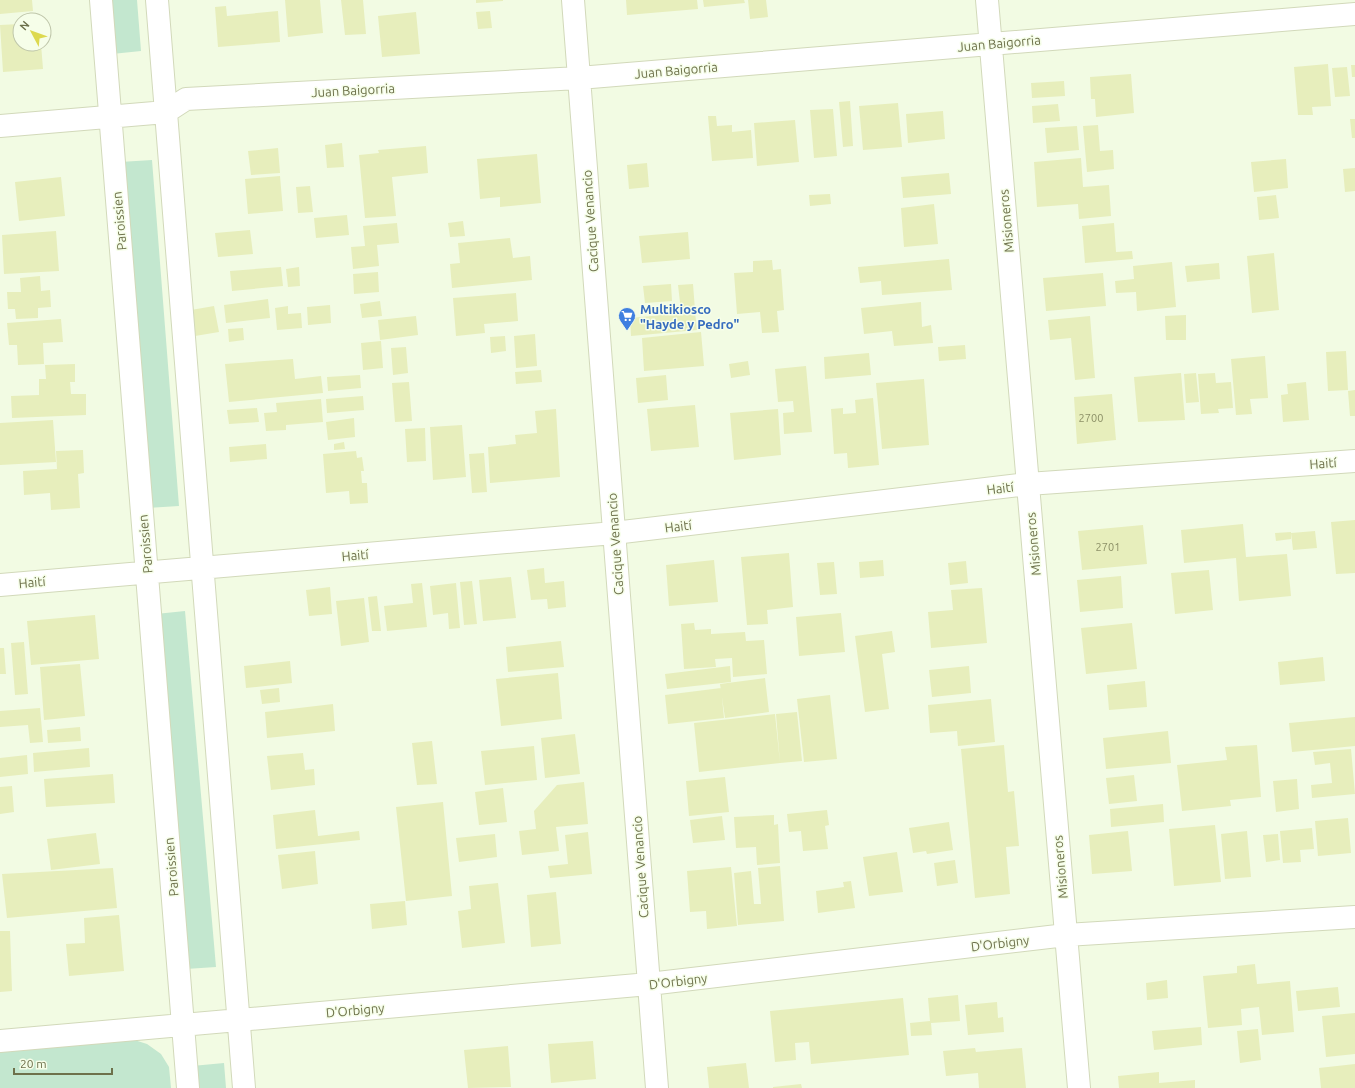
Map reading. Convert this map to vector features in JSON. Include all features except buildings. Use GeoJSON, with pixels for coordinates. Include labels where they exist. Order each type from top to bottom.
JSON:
{"type":"FeatureCollection","features":[{"type":"Feature","properties":{"kind":"street","name":"Paroissien"},"geometry":{"type":"LineString","coordinates":[[101,0],[188,1088]]}},
{"type":"Feature","properties":{"kind":"street"},"geometry":{"type":"LineString","coordinates":[[157,0],[244,1088]]}},
{"type":"Feature","properties":{"kind":"street","name":"Cacique Venancio"},"geometry":{"type":"LineString","coordinates":[[573,0],[657,1088]]}},
{"type":"Feature","properties":{"kind":"street","name":"Misioneros"},"geometry":{"type":"LineString","coordinates":[[987,0],[1079,1088]]}},
{"type":"Feature","properties":{"kind":"street","name":"Juan Baigorria"},"geometry":{"type":"LineString","coordinates":[[0,126],[166,112],[186,99],[579,78],[1355,14]]}},
{"type":"Feature","properties":{"kind":"street","name":"Haití"},"geometry":{"type":"LineString","coordinates":[[0,585],[614,533],[1028,484],[1355,461]]}},
{"type":"Feature","properties":{"kind":"street","name":"D'Orbigny"},"geometry":{"type":"LineString","coordinates":[[0,1041],[649,984],[1066,935],[1355,917]]}},
{"type":"Feature","properties":{"kind":"green space"},"geometry":{"type":"Polygon","coordinates":[[[108,0],[137,0],[141,51],[112,54],[108,0]]]}},
{"type":"Feature","properties":{"kind":"green space"},"geometry":{"type":"Polygon","coordinates":[[[152,160],[179,506],[147,508],[120,162],[152,160]]]}},
{"type":"Feature","properties":{"kind":"green space"},"geometry":{"type":"Polygon","coordinates":[[[185,611],[216,967],[186,969],[156,614],[185,611]]]}},
{"type":"Feature","properties":{"kind":"green space"},"geometry":{"type":"Polygon","coordinates":[[[128,1038],[147,1044],[161,1054],[169,1067],[171,1088],[0,1088],[0,1049],[128,1038]]]}},
{"type":"Feature","properties":{"kind":"green space"},"geometry":{"type":"Polygon","coordinates":[[[224,1063],[226,1088],[194,1088],[192,1066],[224,1063]]]}},
{"type":"Feature","properties":{"kind":"place","name":"Multikiosco \"Hayde y Pedro\""},"geometry":{"type":"Point","coordinates":[627,331]}}]}
